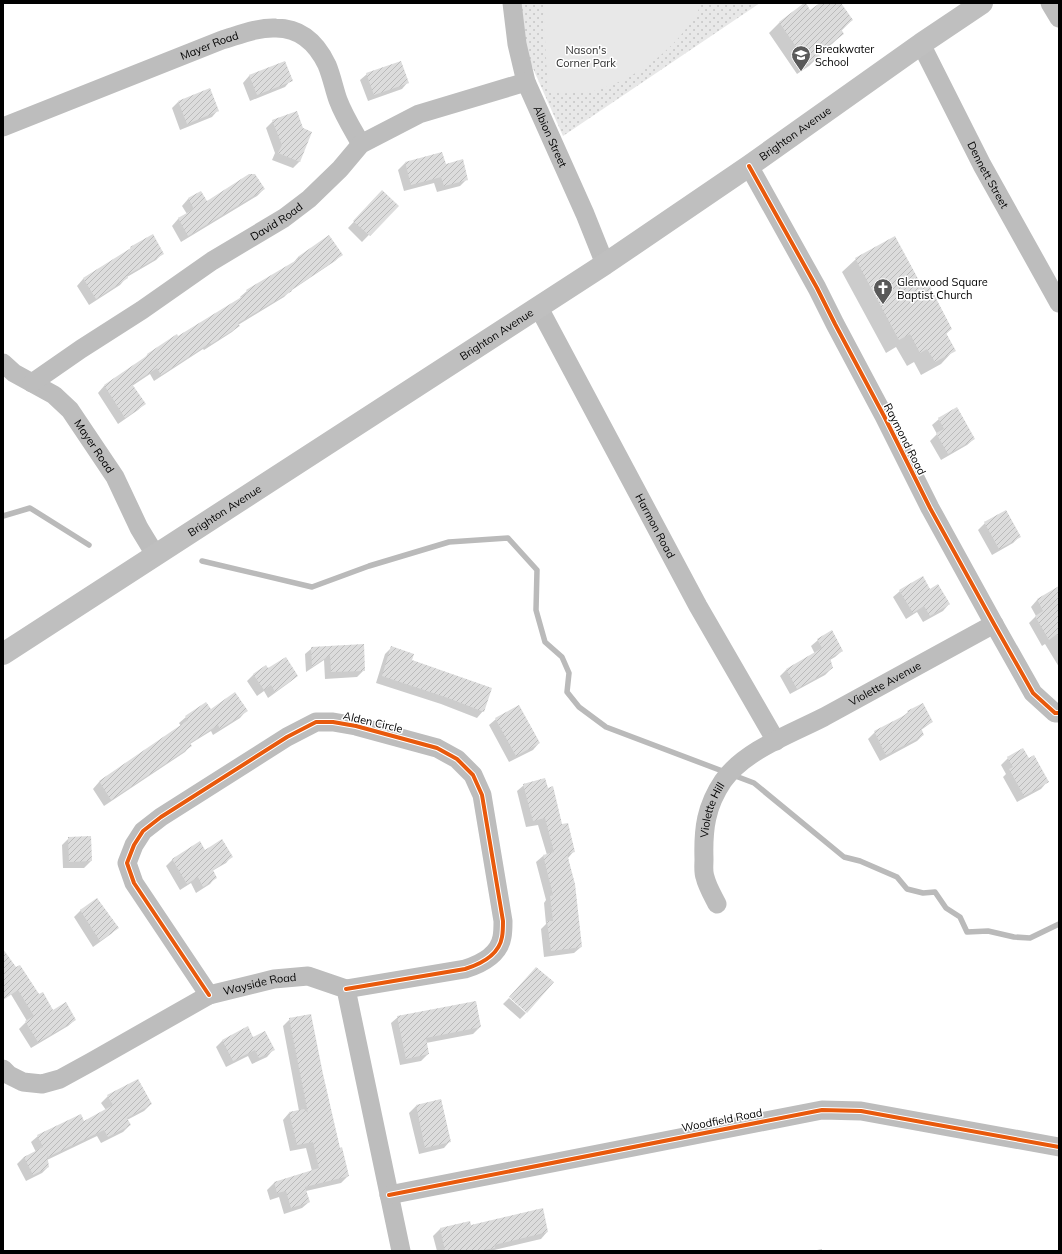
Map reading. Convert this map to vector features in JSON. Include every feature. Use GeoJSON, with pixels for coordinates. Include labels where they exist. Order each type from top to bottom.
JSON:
{"type":"FeatureCollection","features":[{"type":"Feature","properties":{"kind":"main road","name":"Brighton Avenue"},"geometry":{"type":"LineString","coordinates":[[3,654],[539,308],[748,166],[921,44],[982,3]]}},
{"type":"Feature","properties":{"kind":"street","name":"Albion Street"},"geometry":{"type":"LineString","coordinates":[[512,3],[517,44],[526,82],[586,214],[605,264]]}},
{"type":"Feature","properties":{"kind":"street"},"geometry":{"type":"LineString","coordinates":[[1050,3],[1059,18]]}},
{"type":"Feature","properties":{"kind":"street","name":"Mayer Road"},"geometry":{"type":"LineString","coordinates":[[3,127],[222,40],[256,30],[276,28],[297,32],[316,46],[327,66],[338,100],[347,120],[361,144]]}},
{"type":"Feature","properties":{"kind":"street","name":"Dennett Street"},"geometry":{"type":"LineString","coordinates":[[921,44],[982,165],[1059,303]]}},
{"type":"Feature","properties":{"kind":"street","name":"David Road"},"geometry":{"type":"LineString","coordinates":[[32,383],[142,310],[212,261],[284,218],[310,199],[340,169],[361,144],[419,114],[526,82]]}},
{"type":"Feature","properties":{"kind":"street","name":"Raymond Road"},"geometry":{"type":"LineString","coordinates":[[748,166],[818,288],[930,508],[994,624],[1033,693],[1057,713]]}},
{"type":"Feature","properties":{"kind":"street","name":"Harmon Road"},"geometry":{"type":"LineString","coordinates":[[539,308],[698,606],[776,741]]}},
{"type":"Feature","properties":{"kind":"street","name":"Mayer Road"},"geometry":{"type":"LineString","coordinates":[[3,363],[14,373],[54,395],[70,410],[115,477],[139,528],[156,556]]}},
{"type":"Feature","properties":{"kind":"street","name":"Violette Avenue"},"geometry":{"type":"LineString","coordinates":[[776,741],[822,718],[994,624]]}},
{"type":"Feature","properties":{"kind":"street","name":"Alden Circle"},"geometry":{"type":"LineString","coordinates":[[209,995],[134,883],[127,863],[134,845],[143,831],[161,817],[287,737],[316,722],[333,722],[356,726],[437,748],[457,758],[473,774],[482,795],[503,921],[502,938],[494,953],[481,964],[465,969],[346,990]]}},
{"type":"Feature","properties":{"kind":"street","name":"Violette Hill"},"geometry":{"type":"LineString","coordinates":[[718,904],[705,877],[704,842],[708,809],[715,794],[735,768],[747,758],[776,741]]}},
{"type":"Feature","properties":{"kind":"street","name":"Wayside Road"},"geometry":{"type":"LineString","coordinates":[[3,1069],[9,1075],[24,1082],[42,1084],[60,1079],[209,995],[274,978],[308,976],[346,990]]}},
{"type":"Feature","properties":{"kind":"street"},"geometry":{"type":"LineString","coordinates":[[346,990],[401,1251]]}},
{"type":"Feature","properties":{"kind":"street","name":"Woodfield Road"},"geometry":{"type":"LineString","coordinates":[[389,1195],[822,1110],[861,1111],[1059,1147]]}},
{"type":"Feature","properties":{"kind":"green space","name":"Nason's Corner Park"},"geometry":{"type":"Polygon","coordinates":[[[516,3],[760,3],[563,136],[527,55],[516,3]]]}},
{"type":"Feature","properties":{"kind":"green space","name":"Nason's Corner Park"},"geometry":{"type":"Polygon","coordinates":[[[543,3],[702,3],[694,18],[671,46],[642,69],[627,78],[594,91],[584,93],[548,93],[543,3]]]}},
{"type":"Feature","properties":{"kind":"building"},"geometry":{"type":"Polygon","coordinates":[[[806,3],[810,10],[820,3],[841,3],[853,20],[841,29],[844,34],[818,52],[820,56],[808,64],[779,22],[806,3]]]}},
{"type":"Feature","properties":{"kind":"building"},"geometry":{"type":"Polygon","coordinates":[[[285,61],[293,81],[257,95],[249,75],[285,61]]]}},
{"type":"Feature","properties":{"kind":"building"},"geometry":{"type":"Polygon","coordinates":[[[401,61],[409,83],[374,95],[366,73],[401,61]]]}},
{"type":"Feature","properties":{"kind":"building"},"geometry":{"type":"Polygon","coordinates":[[[210,88],[219,111],[187,124],[178,101],[210,88]]]}},
{"type":"Feature","properties":{"kind":"building"},"geometry":{"type":"Polygon","coordinates":[[[297,111],[303,128],[312,132],[300,162],[278,153],[282,145],[272,120],[297,111]]]}},
{"type":"Feature","properties":{"kind":"building"},"geometry":{"type":"Polygon","coordinates":[[[442,152],[446,164],[463,159],[468,180],[444,186],[441,177],[411,185],[405,162],[442,152]]]}},
{"type":"Feature","properties":{"kind":"building"},"geometry":{"type":"Polygon","coordinates":[[[249,174],[255,174],[265,189],[188,236],[178,218],[194,209],[188,198],[201,191],[207,201],[249,174]]]}},
{"type":"Feature","properties":{"kind":"building"},"geometry":{"type":"Polygon","coordinates":[[[382,190],[399,206],[370,236],[353,221],[382,190]]]}},
{"type":"Feature","properties":{"kind":"building"},"geometry":{"type":"Polygon","coordinates":[[[153,234],[164,254],[127,275],[128,278],[96,299],[83,278],[131,248],[130,247],[153,234]]]}},
{"type":"Feature","properties":{"kind":"building"},"geometry":{"type":"Polygon","coordinates":[[[329,235],[343,255],[291,290],[292,291],[238,323],[240,326],[211,344],[210,343],[161,375],[157,368],[132,384],[146,404],[125,418],[104,385],[177,334],[178,336],[248,293],[246,290],[300,258],[299,256],[329,235]]]}},
{"type":"Feature","properties":{"kind":"building"},"geometry":{"type":"Polygon","coordinates":[[[895,236],[923,288],[929,285],[952,329],[946,333],[956,351],[935,362],[927,349],[920,353],[910,334],[899,340],[855,258],[895,236]]]}},
{"type":"Feature","properties":{"kind":"building"},"geometry":{"type":"Polygon","coordinates":[[[957,407],[975,439],[948,454],[936,433],[944,429],[938,418],[957,407]]]}},
{"type":"Feature","properties":{"kind":"building"},"geometry":{"type":"Polygon","coordinates":[[[1006,510],[1021,537],[999,549],[984,522],[1006,510]]]}},
{"type":"Feature","properties":{"kind":"building"},"geometry":{"type":"Polygon","coordinates":[[[923,576],[930,589],[938,584],[950,604],[930,616],[924,606],[913,613],[899,590],[923,576]]]}},
{"type":"Feature","properties":{"kind":"building"},"geometry":{"type":"Polygon","coordinates":[[[1059,586],[1059,638],[1057,634],[1049,640],[1035,616],[1043,611],[1037,599],[1059,586]]]}},
{"type":"Feature","properties":{"kind":"building"},"geometry":{"type":"Polygon","coordinates":[[[832,630],[843,651],[830,658],[833,668],[797,689],[786,669],[822,648],[817,639],[832,630]]]}},
{"type":"Feature","properties":{"kind":"building"},"geometry":{"type":"Polygon","coordinates":[[[364,644],[365,671],[331,672],[330,655],[312,667],[311,647],[364,644]]]}},
{"type":"Feature","properties":{"kind":"building"},"geometry":{"type":"Polygon","coordinates":[[[391,646],[414,654],[412,660],[492,688],[484,712],[448,698],[382,676],[391,646]]]}},
{"type":"Feature","properties":{"kind":"building"},"geometry":{"type":"Polygon","coordinates":[[[286,657],[298,676],[275,692],[271,685],[264,690],[253,674],[266,665],[268,668],[286,657]]]}},
{"type":"Feature","properties":{"kind":"building"},"geometry":{"type":"Polygon","coordinates":[[[235,692],[248,711],[220,729],[218,725],[190,743],[192,746],[111,800],[99,781],[188,720],[185,716],[206,702],[211,709],[235,692]]]}},
{"type":"Feature","properties":{"kind":"building"},"geometry":{"type":"Polygon","coordinates":[[[923,703],[933,722],[921,728],[924,735],[886,755],[874,731],[909,713],[907,711],[923,703]]]}},
{"type":"Feature","properties":{"kind":"building"},"geometry":{"type":"Polygon","coordinates":[[[519,705],[540,743],[516,756],[495,718],[519,705]]]}},
{"type":"Feature","properties":{"kind":"building"},"geometry":{"type":"Polygon","coordinates":[[[1023,748],[1029,758],[1034,755],[1049,782],[1024,796],[1009,769],[1013,767],[1007,757],[1023,748]]]}},
{"type":"Feature","properties":{"kind":"building"},"geometry":{"type":"Polygon","coordinates":[[[545,778],[548,788],[553,786],[562,824],[568,823],[575,852],[567,854],[575,884],[582,947],[551,951],[547,921],[553,921],[550,896],[553,895],[543,855],[554,852],[545,818],[533,821],[523,784],[545,778]]]}},
{"type":"Feature","properties":{"kind":"building"},"geometry":{"type":"Polygon","coordinates":[[[91,836],[92,861],[69,862],[68,837],[91,836]]]}},
{"type":"Feature","properties":{"kind":"building"},"geometry":{"type":"Polygon","coordinates":[[[222,839],[233,857],[213,870],[217,878],[203,887],[198,877],[187,884],[172,859],[200,841],[205,850],[222,839]]]}},
{"type":"Feature","properties":{"kind":"building"},"geometry":{"type":"Polygon","coordinates":[[[97,898],[119,928],[100,941],[80,910],[97,898]]]}},
{"type":"Feature","properties":{"kind":"building"},"geometry":{"type":"Polygon","coordinates":[[[3,949],[16,967],[20,965],[39,994],[43,992],[53,1010],[66,1002],[76,1020],[38,1042],[25,1021],[34,1016],[18,990],[3,1000],[3,949]]]}},
{"type":"Feature","properties":{"kind":"building"},"geometry":{"type":"Polygon","coordinates":[[[536,967],[554,982],[527,1013],[509,997],[536,967]]]}},
{"type":"Feature","properties":{"kind":"building"},"geometry":{"type":"Polygon","coordinates":[[[476,1001],[481,1027],[426,1038],[429,1054],[406,1059],[397,1016],[476,1001]]]}},
{"type":"Feature","properties":{"kind":"building"},"geometry":{"type":"Polygon","coordinates":[[[311,1014],[340,1148],[342,1147],[349,1176],[305,1187],[310,1202],[291,1208],[286,1191],[277,1193],[274,1182],[319,1168],[313,1142],[297,1145],[289,1112],[304,1109],[308,1113],[289,1018],[311,1014]]]}},
{"type":"Feature","properties":{"kind":"building"},"geometry":{"type":"Polygon","coordinates":[[[248,1026],[253,1037],[265,1031],[275,1050],[259,1058],[255,1050],[233,1061],[222,1040],[248,1026]]]}},
{"type":"Feature","properties":{"kind":"building"},"geometry":{"type":"Polygon","coordinates":[[[138,1079],[152,1104],[127,1118],[131,1125],[108,1137],[104,1130],[48,1157],[47,1154],[49,1167],[33,1175],[24,1157],[43,1147],[37,1135],[81,1114],[84,1121],[113,1105],[107,1095],[138,1079]]]}},
{"type":"Feature","properties":{"kind":"building"},"geometry":{"type":"Polygon","coordinates":[[[441,1099],[451,1142],[425,1148],[416,1105],[441,1099]]]}},
{"type":"Feature","properties":{"kind":"building"},"geometry":{"type":"Polygon","coordinates":[[[543,1208],[548,1232],[494,1245],[495,1248],[478,1251],[445,1251],[440,1228],[470,1221],[471,1225],[543,1208]]]}},
{"type":"Feature","properties":{"kind":"waterway"},"geometry":{"type":"LineString","coordinates":[[3,516],[30,508],[89,545]]}},
{"type":"Feature","properties":{"kind":"waterway"},"geometry":{"type":"LineString","coordinates":[[202,561],[312,587],[369,566],[449,542],[508,538],[537,570],[536,610],[545,642],[562,657],[569,673],[567,692],[579,707],[606,727],[754,783],[844,857],[860,861],[897,877],[907,889],[923,893],[935,892],[946,908],[960,917],[967,932],[988,931],[1014,937],[1030,938],[1059,924]]}},
{"type":"Feature","properties":{"kind":"cycle path"},"geometry":{"type":"LineString","coordinates":[[749,166],[817,288],[930,508],[1033,693],[1055,713],[1059,713]]}},
{"type":"Feature","properties":{"kind":"cycle path"},"geometry":{"type":"LineString","coordinates":[[209,995],[134,883],[127,863],[134,845],[143,831],[161,817],[287,737],[316,722],[333,722],[356,726],[437,748],[457,759],[473,775],[482,795],[503,921],[502,937],[497,949],[488,958],[477,964],[465,969],[346,989]]}},
{"type":"Feature","properties":{"kind":"cycle path"},"geometry":{"type":"LineString","coordinates":[[389,1195],[822,1110],[861,1111],[1059,1147]]}},
{"type":"Feature","properties":{"kind":"place","name":"Breakwater School"},"geometry":{"type":"Point","coordinates":[801,72]}},
{"type":"Feature","properties":{"kind":"place","name":"Glenwood Square Baptist Church"},"geometry":{"type":"Point","coordinates":[883,305]}}]}
